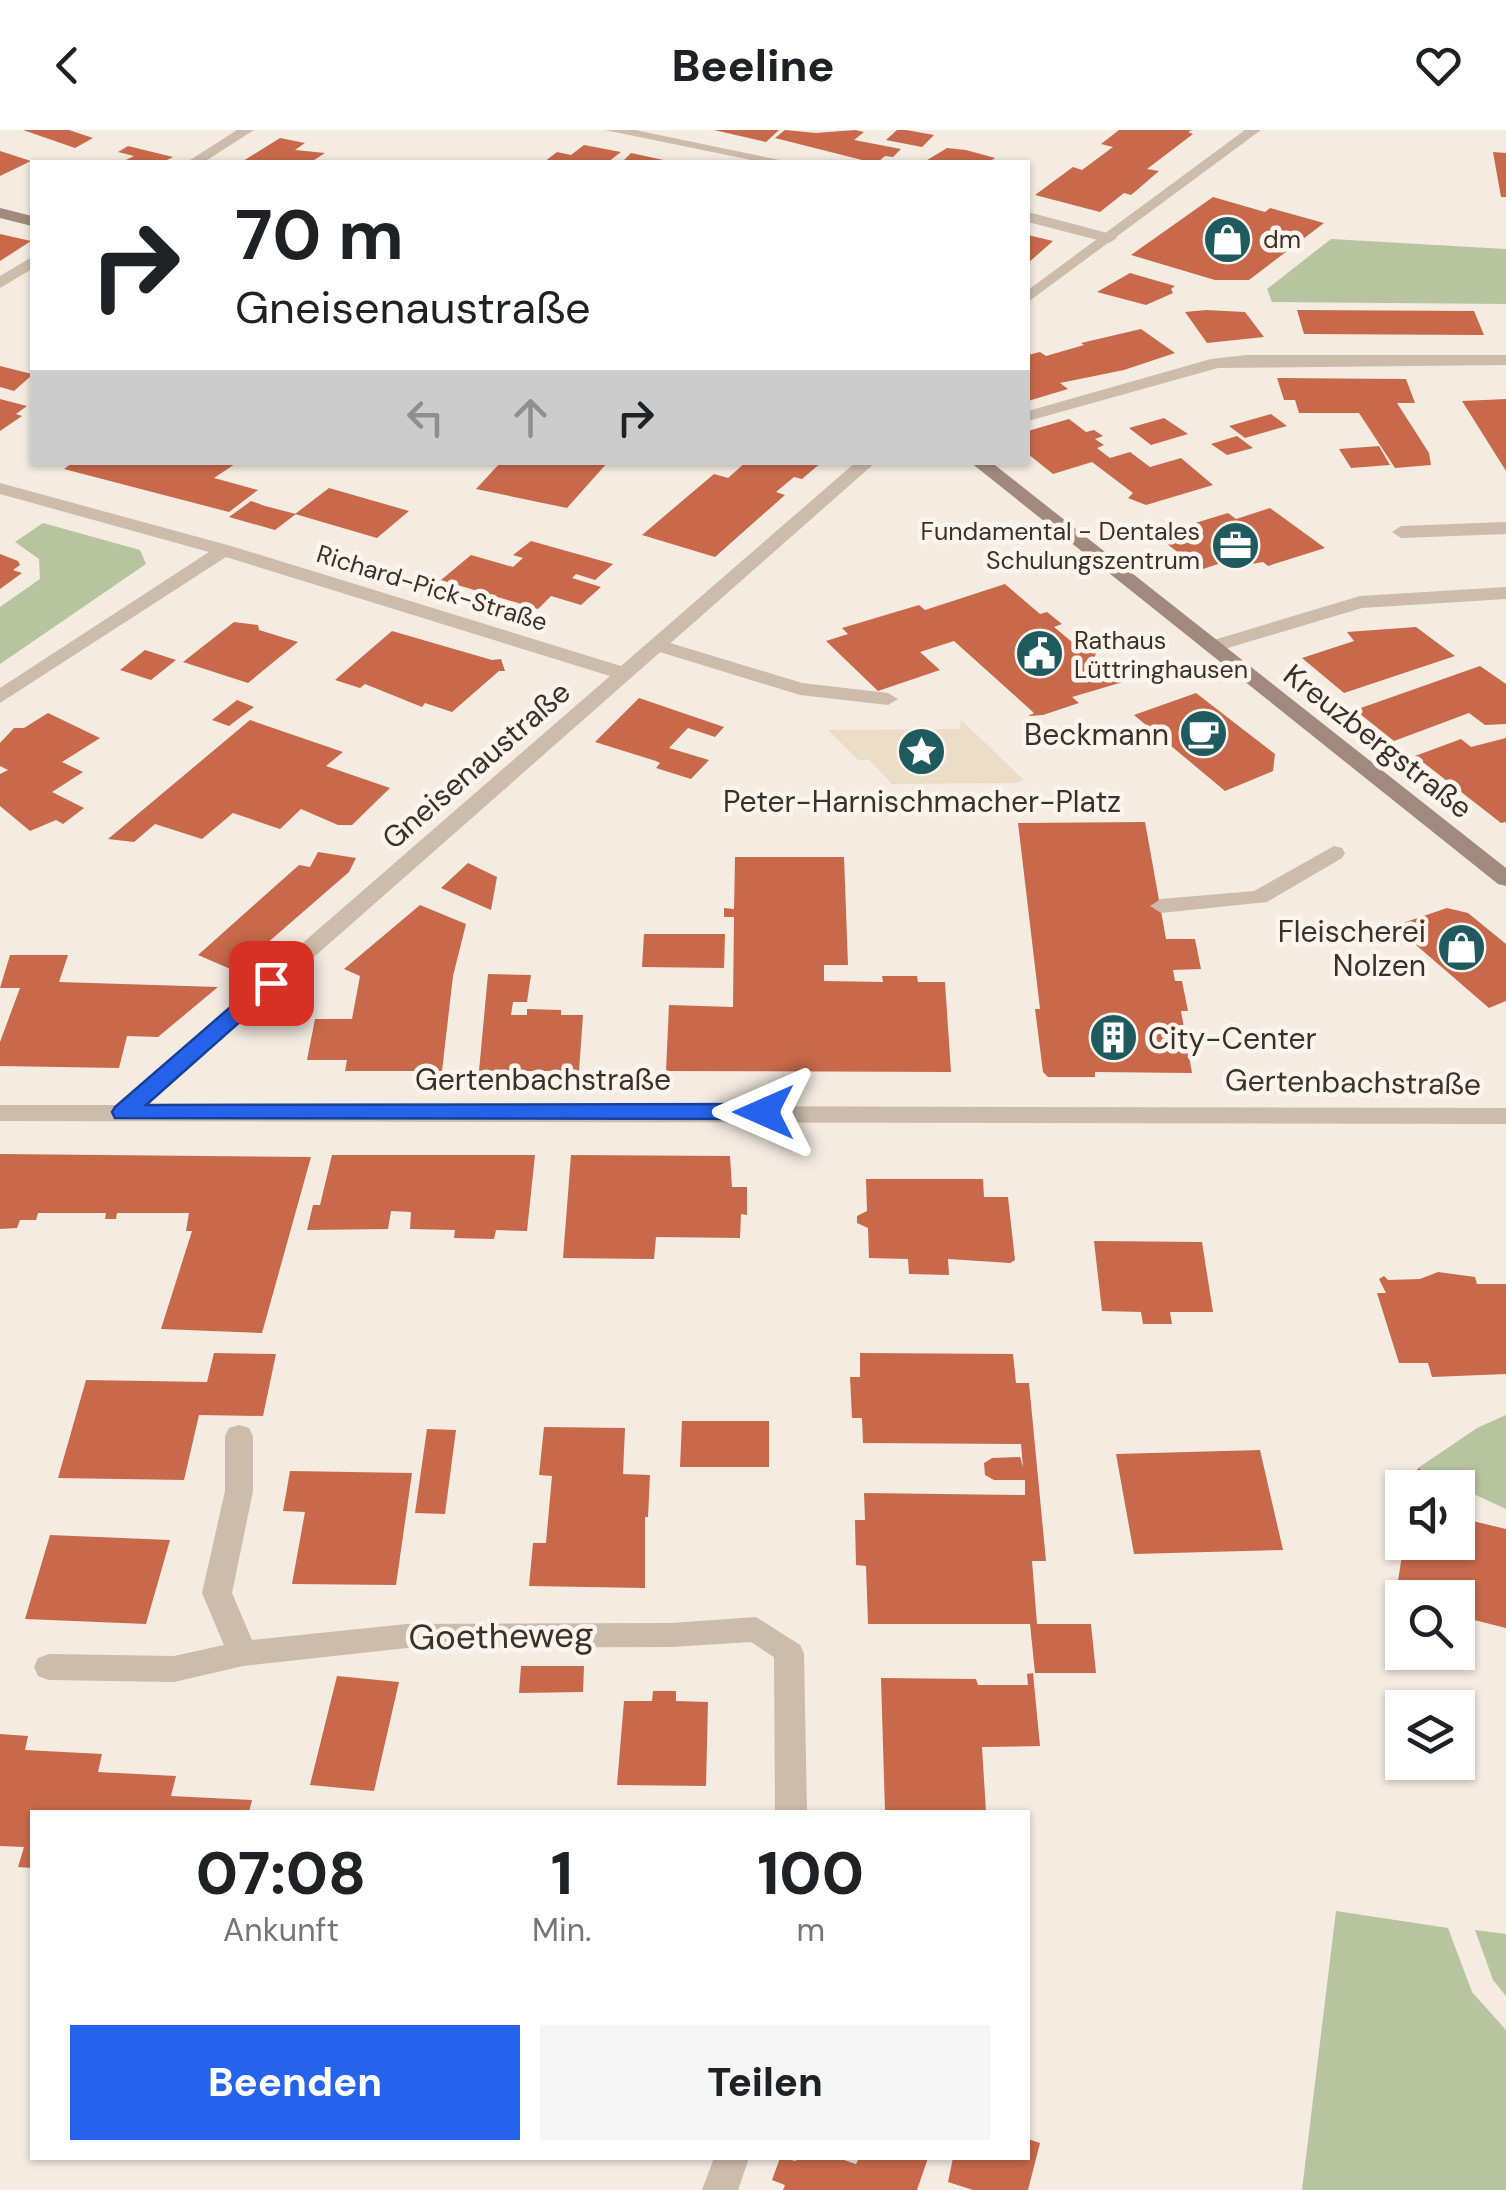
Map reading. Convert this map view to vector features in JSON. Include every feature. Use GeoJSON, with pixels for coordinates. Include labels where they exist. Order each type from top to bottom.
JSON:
{"type":"FeatureCollection","features":[{"type":"Feature","properties":{"kind":"main road"},"geometry":{"type":"LineString","coordinates":[[0,213],[30,220]]}},
{"type":"Feature","properties":{"kind":"main road","name":"Kreuzbergstraße"},"geometry":{"type":"LineString","coordinates":[[984,465],[1506,879]]}},
{"type":"Feature","properties":{"kind":"street"},"geometry":{"type":"LineString","coordinates":[[197,160],[247,130]]}},
{"type":"Feature","properties":{"kind":"street"},"geometry":{"type":"LineString","coordinates":[[612,130],[771,160]]}},
{"type":"Feature","properties":{"kind":"street"},"geometry":{"type":"LineString","coordinates":[[1030,295],[1254,130]]}},
{"type":"Feature","properties":{"kind":"street"},"geometry":{"type":"LineString","coordinates":[[1030,218],[1109,238]]}},
{"type":"Feature","properties":{"kind":"street"},"geometry":{"type":"LineString","coordinates":[[0,283],[30,263]]}},
{"type":"Feature","properties":{"kind":"street"},"geometry":{"type":"LineString","coordinates":[[1030,415],[1239,361],[1506,360]]}},
{"type":"Feature","properties":{"kind":"street","name":"Gneisenaustraße"},"geometry":{"type":"LineString","coordinates":[[123,1112],[863,465]]}},
{"type":"Feature","properties":{"kind":"street","name":"Richard-Pick-Straße"},"geometry":{"type":"LineString","coordinates":[[0,488],[224,550],[625,674]]}},
{"type":"Feature","properties":{"kind":"street"},"geometry":{"type":"LineString","coordinates":[[1401,532],[1506,528]]}},
{"type":"Feature","properties":{"kind":"street"},"geometry":{"type":"LineString","coordinates":[[0,697],[224,550]]}},
{"type":"Feature","properties":{"kind":"street"},"geometry":{"type":"LineString","coordinates":[[1211,647],[1360,602],[1506,593]]}},
{"type":"Feature","properties":{"kind":"street"},"geometry":{"type":"LineString","coordinates":[[657,645],[800,689],[888,699]]}},
{"type":"Feature","properties":{"kind":"street"},"geometry":{"type":"LineString","coordinates":[[1161,906],[1259,896],[1334,853]]}},
{"type":"Feature","properties":{"kind":"street","name":"Gertenbachstraße"},"geometry":{"type":"LineString","coordinates":[[0,1113],[1506,1116]]}},
{"type":"Feature","properties":{"kind":"street"},"geometry":{"type":"LineString","coordinates":[[239,1436],[238,1492],[217,1593],[243,1653]]}},
{"type":"Feature","properties":{"kind":"street","name":"Goetheweg"},"geometry":{"type":"LineString","coordinates":[[49,1668],[174,1669],[243,1653],[407,1636],[671,1635],[756,1630],[789,1654],[791,1810]]}},
{"type":"Feature","properties":{"kind":"street"},"geometry":{"type":"LineString","coordinates":[[720,2190],[731,2160]]}},
{"type":"Feature","properties":{"kind":"green space"},"geometry":{"type":"Polygon","coordinates":[[[1331,239],[1506,249],[1506,304],[1272,302],[1267,289],[1331,239]]]}},
{"type":"Feature","properties":{"kind":"green space"},"geometry":{"type":"Polygon","coordinates":[[[43,523],[140,550],[146,564],[0,664],[0,607],[40,579],[39,559],[15,542],[43,523]]]}},
{"type":"Feature","properties":{"kind":"green space"},"geometry":{"type":"Polygon","coordinates":[[[1506,1415],[1506,1509],[1475,1495],[1475,1470],[1418,1468],[1477,1428],[1506,1415]]]}},
{"type":"Feature","properties":{"kind":"green space"},"geometry":{"type":"Polygon","coordinates":[[[1336,1911],[1448,1928],[1472,1992],[1506,2030],[1506,2190],[1302,2190],[1336,1911]]]}},
{"type":"Feature","properties":{"kind":"green space"},"geometry":{"type":"Polygon","coordinates":[[[1475,1930],[1506,1934],[1506,1996],[1493,1980],[1475,1930]]]}},
{"type":"Feature","properties":{"kind":"shaded area","name":"Peter-Harnischmacher-Platz"},"geometry":{"type":"Polygon","coordinates":[[[961,720],[1024,780],[892,784],[869,760],[858,760],[828,730],[959,729],[961,720]]]}},
{"type":"Feature","properties":{"kind":"building"},"geometry":{"type":"Polygon","coordinates":[[[23,130],[69,130],[93,138],[75,148],[23,130]]]}},
{"type":"Feature","properties":{"kind":"building"},"geometry":{"type":"Polygon","coordinates":[[[714,130],[779,130],[766,142],[714,130]]]}},
{"type":"Feature","properties":{"kind":"building"},"geometry":{"type":"Polygon","coordinates":[[[785,130],[855,130],[864,132],[854,140],[901,149],[893,157],[862,160],[775,138],[785,130]]]}},
{"type":"Feature","properties":{"kind":"building"},"geometry":{"type":"Polygon","coordinates":[[[897,130],[934,135],[922,147],[886,140],[897,130]]]}},
{"type":"Feature","properties":{"kind":"building"},"geometry":{"type":"Polygon","coordinates":[[[1119,130],[1192,130],[1188,132],[1193,134],[1147,169],[1159,171],[1137,190],[1131,195],[1124,193],[1100,212],[1035,195],[1073,167],[1082,170],[1113,147],[1101,144],[1119,130]]]}},
{"type":"Feature","properties":{"kind":"building"},"geometry":{"type":"Polygon","coordinates":[[[280,138],[305,143],[295,150],[325,153],[314,160],[245,160],[280,138]]]}},
{"type":"Feature","properties":{"kind":"building"},"geometry":{"type":"Polygon","coordinates":[[[584,145],[621,152],[611,160],[547,160],[557,152],[571,155],[584,145]]]}},
{"type":"Feature","properties":{"kind":"building"},"geometry":{"type":"Polygon","coordinates":[[[128,146],[173,157],[126,160],[134,156],[118,152],[128,146]]]}},
{"type":"Feature","properties":{"kind":"building"},"geometry":{"type":"Polygon","coordinates":[[[947,148],[995,158],[992,160],[927,160],[947,148]]]}},
{"type":"Feature","properties":{"kind":"building"},"geometry":{"type":"Polygon","coordinates":[[[0,151],[30,161],[30,161],[0,176],[0,151]]]}},
{"type":"Feature","properties":{"kind":"building"},"geometry":{"type":"Polygon","coordinates":[[[1493,152],[1506,153],[1506,197],[1501,197],[1493,152]]]}},
{"type":"Feature","properties":{"kind":"building"},"geometry":{"type":"Polygon","coordinates":[[[631,153],[663,160],[624,160],[631,153]]]}},
{"type":"Feature","properties":{"kind":"building","name":"dm"},"geometry":{"type":"Polygon","coordinates":[[[1213,197],[1324,223],[1249,280],[1215,280],[1131,255],[1213,197]]]}},
{"type":"Feature","properties":{"kind":"building"},"geometry":{"type":"Polygon","coordinates":[[[0,234],[30,241],[30,242],[0,261],[0,234]]]}},
{"type":"Feature","properties":{"kind":"building"},"geometry":{"type":"Polygon","coordinates":[[[1030,235],[1053,241],[1030,261],[1030,235]]]}},
{"type":"Feature","properties":{"kind":"building"},"geometry":{"type":"Polygon","coordinates":[[[1130,273],[1175,286],[1171,289],[1173,293],[1146,305],[1097,292],[1130,273]]]}},
{"type":"Feature","properties":{"kind":"building"},"geometry":{"type":"Polygon","coordinates":[[[1297,310],[1474,311],[1484,335],[1304,334],[1297,310]]]}},
{"type":"Feature","properties":{"kind":"building"},"geometry":{"type":"Polygon","coordinates":[[[1185,312],[1245,312],[1264,337],[1207,343],[1185,312]]]}},
{"type":"Feature","properties":{"kind":"building"},"geometry":{"type":"Polygon","coordinates":[[[1141,329],[1175,353],[1124,370],[1060,383],[1068,389],[1030,400],[1030,354],[1040,352],[1046,356],[1084,345],[1081,343],[1141,329]]]}},
{"type":"Feature","properties":{"kind":"building"},"geometry":{"type":"Polygon","coordinates":[[[0,366],[30,374],[14,391],[0,387],[0,366]]]}},
{"type":"Feature","properties":{"kind":"building"},"geometry":{"type":"Polygon","coordinates":[[[1277,378],[1406,379],[1415,403],[1397,403],[1429,453],[1431,465],[1395,468],[1359,413],[1299,413],[1295,400],[1284,400],[1277,378]]]}},
{"type":"Feature","properties":{"kind":"building"},"geometry":{"type":"Polygon","coordinates":[[[0,399],[27,406],[16,414],[22,416],[0,431],[0,399]]]}},
{"type":"Feature","properties":{"kind":"building"},"geometry":{"type":"Polygon","coordinates":[[[1506,399],[1506,471],[1462,401],[1506,399]]]}},
{"type":"Feature","properties":{"kind":"building"},"geometry":{"type":"Polygon","coordinates":[[[1271,414],[1287,426],[1245,438],[1229,426],[1271,414]]]}},
{"type":"Feature","properties":{"kind":"building"},"geometry":{"type":"Polygon","coordinates":[[[1164,418],[1188,434],[1151,445],[1129,428],[1164,418]]]}},
{"type":"Feature","properties":{"kind":"building"},"geometry":{"type":"Polygon","coordinates":[[[1069,419],[1086,432],[1094,430],[1103,436],[1095,439],[1104,445],[1097,448],[1110,458],[1130,452],[1150,467],[1181,458],[1213,485],[1146,505],[1128,498],[1133,493],[1092,462],[1053,474],[1030,456],[1030,430],[1069,419]]]}},
{"type":"Feature","properties":{"kind":"building"},"geometry":{"type":"Polygon","coordinates":[[[1237,436],[1253,448],[1227,455],[1211,444],[1237,436]]]}},
{"type":"Feature","properties":{"kind":"building"},"geometry":{"type":"Polygon","coordinates":[[[1379,446],[1390,465],[1351,468],[1339,449],[1379,446]]]}},
{"type":"Feature","properties":{"kind":"building"},"geometry":{"type":"Polygon","coordinates":[[[70,465],[234,465],[214,478],[258,490],[229,512],[64,469],[70,465]]]}},
{"type":"Feature","properties":{"kind":"building"},"geometry":{"type":"Polygon","coordinates":[[[498,465],[605,465],[567,508],[476,489],[498,465]]]}},
{"type":"Feature","properties":{"kind":"building"},"geometry":{"type":"Polygon","coordinates":[[[743,465],[818,465],[802,479],[794,477],[776,492],[785,495],[715,557],[642,535],[714,474],[728,478],[743,465]]]}},
{"type":"Feature","properties":{"kind":"building"},"geometry":{"type":"Polygon","coordinates":[[[329,488],[409,511],[377,538],[295,514],[329,488]]]}},
{"type":"Feature","properties":{"kind":"building"},"geometry":{"type":"Polygon","coordinates":[[[251,501],[296,514],[275,530],[229,517],[251,501]]]}},
{"type":"Feature","properties":{"kind":"building"},"geometry":{"type":"Polygon","coordinates":[[[1270,508],[1325,548],[1268,566],[1263,562],[1228,568],[1221,563],[1200,570],[1156,535],[1228,513],[1236,519],[1270,508]]]}},
{"type":"Feature","properties":{"kind":"building"},"geometry":{"type":"Polygon","coordinates":[[[531,541],[613,564],[595,580],[576,574],[572,578],[601,587],[581,605],[551,596],[538,609],[441,580],[471,555],[513,567],[523,558],[513,555],[531,541]]]}},
{"type":"Feature","properties":{"kind":"building"},"geometry":{"type":"Polygon","coordinates":[[[0,554],[18,561],[20,565],[13,570],[22,573],[0,589],[0,554]]]}},
{"type":"Feature","properties":{"kind":"building"},"geometry":{"type":"Polygon","coordinates":[[[1005,584],[1040,614],[1047,612],[1062,624],[1054,627],[1072,642],[1087,645],[1096,653],[1093,661],[1123,682],[1072,697],[1079,703],[1028,716],[1034,713],[954,641],[920,652],[940,670],[878,691],[826,641],[848,634],[842,628],[919,605],[925,610],[1005,584]]]}},
{"type":"Feature","properties":{"kind":"building"},"geometry":{"type":"Polygon","coordinates":[[[234,622],[258,625],[259,630],[298,642],[248,683],[183,662],[234,622]]]}},
{"type":"Feature","properties":{"kind":"building"},"geometry":{"type":"Polygon","coordinates":[[[1416,627],[1455,656],[1344,693],[1302,658],[1354,641],[1347,632],[1416,627]]]}},
{"type":"Feature","properties":{"kind":"building"},"geometry":{"type":"Polygon","coordinates":[[[392,631],[492,660],[501,659],[505,671],[499,671],[452,712],[425,703],[422,707],[365,684],[360,688],[335,680],[392,631]]]}},
{"type":"Feature","properties":{"kind":"building"},"geometry":{"type":"Polygon","coordinates":[[[145,650],[176,660],[151,680],[120,670],[145,650]]]}},
{"type":"Feature","properties":{"kind":"building"},"geometry":{"type":"Polygon","coordinates":[[[1480,666],[1506,684],[1506,724],[1485,725],[1469,713],[1394,741],[1355,710],[1480,666]]]}},
{"type":"Feature","properties":{"kind":"building","name":"Beckmann"},"geometry":{"type":"Polygon","coordinates":[[[1196,693],[1275,754],[1273,771],[1225,791],[1134,715],[1196,693]]]}},
{"type":"Feature","properties":{"kind":"building"},"geometry":{"type":"Polygon","coordinates":[[[639,698],[724,727],[715,737],[688,728],[669,748],[709,760],[691,779],[656,768],[660,763],[656,761],[595,742],[639,698]]]}},
{"type":"Feature","properties":{"kind":"building"},"geometry":{"type":"Polygon","coordinates":[[[237,700],[254,707],[229,726],[212,720],[237,700]]]}},
{"type":"Feature","properties":{"kind":"building"},"geometry":{"type":"Polygon","coordinates":[[[48,713],[100,738],[62,762],[83,772],[52,792],[84,808],[63,824],[56,820],[30,831],[0,806],[0,774],[8,770],[0,766],[0,743],[14,728],[24,728],[48,713]]]}},
{"type":"Feature","properties":{"kind":"building"},"geometry":{"type":"Polygon","coordinates":[[[250,720],[343,752],[326,766],[390,788],[352,825],[338,825],[301,809],[280,829],[233,813],[202,839],[155,824],[134,842],[108,839],[250,720]]]}},
{"type":"Feature","properties":{"kind":"building"},"geometry":{"type":"Polygon","coordinates":[[[1506,738],[1506,822],[1501,823],[1415,756],[1461,739],[1471,747],[1506,738]]]}},
{"type":"Feature","properties":{"kind":"building"},"geometry":{"type":"Polygon","coordinates":[[[1145,822],[1166,939],[1195,939],[1201,969],[1173,970],[1175,981],[1182,981],[1188,1011],[1181,1011],[1192,1073],[1095,1072],[1095,1077],[1048,1077],[1043,1072],[1035,1009],[1040,1009],[1018,823],[1145,822]]]}},
{"type":"Feature","properties":{"kind":"building"},"geometry":{"type":"Polygon","coordinates":[[[318,852],[356,858],[349,872],[235,971],[198,955],[299,865],[310,867],[318,852]]]}},
{"type":"Feature","properties":{"kind":"building"},"geometry":{"type":"Polygon","coordinates":[[[735,857],[844,857],[848,965],[824,965],[824,981],[883,982],[882,976],[917,976],[918,982],[945,982],[951,1072],[666,1071],[669,1005],[733,1007],[734,917],[724,917],[724,908],[734,909],[735,857]]]}},
{"type":"Feature","properties":{"kind":"building"},"geometry":{"type":"Polygon","coordinates":[[[468,863],[497,877],[491,910],[441,888],[468,863]]]}},
{"type":"Feature","properties":{"kind":"building"},"geometry":{"type":"Polygon","coordinates":[[[420,905],[466,924],[453,976],[442,1071],[345,1071],[347,1060],[307,1060],[315,1019],[352,1019],[360,976],[344,969],[420,905]]]}},
{"type":"Feature","properties":{"kind":"building"},"geometry":{"type":"Polygon","coordinates":[[[1447,908],[1468,913],[1506,944],[1506,1001],[1489,1008],[1394,926],[1447,908]]]}},
{"type":"Feature","properties":{"kind":"building"},"geometry":{"type":"Polygon","coordinates":[[[644,934],[725,934],[724,968],[642,967],[644,934]]]}},
{"type":"Feature","properties":{"kind":"building"},"geometry":{"type":"Polygon","coordinates":[[[10,955],[68,955],[59,982],[218,987],[158,1037],[127,1036],[119,1068],[0,1066],[0,1042],[20,988],[0,988],[10,955]]]}},
{"type":"Feature","properties":{"kind":"building"},"geometry":{"type":"Polygon","coordinates":[[[488,974],[531,975],[527,1002],[513,1002],[511,1015],[527,1015],[527,1009],[583,1015],[579,1071],[479,1071],[488,974]]]}},
{"type":"Feature","properties":{"kind":"building"},"geometry":{"type":"Polygon","coordinates":[[[0,1154],[311,1157],[262,1333],[161,1329],[192,1231],[186,1231],[189,1213],[117,1213],[116,1219],[105,1219],[106,1213],[38,1213],[36,1220],[20,1220],[17,1228],[0,1229],[0,1154]]]}},
{"type":"Feature","properties":{"kind":"building"},"geometry":{"type":"Polygon","coordinates":[[[332,1155],[535,1155],[527,1231],[496,1230],[494,1239],[454,1238],[455,1230],[410,1229],[411,1212],[391,1211],[388,1229],[307,1230],[313,1205],[320,1205],[332,1155]]]}},
{"type":"Feature","properties":{"kind":"building"},"geometry":{"type":"Polygon","coordinates":[[[571,1155],[730,1156],[732,1187],[747,1187],[747,1215],[741,1214],[740,1238],[656,1237],[654,1259],[563,1258],[571,1155]]]}},
{"type":"Feature","properties":{"kind":"building"},"geometry":{"type":"Polygon","coordinates":[[[866,1179],[983,1179],[984,1197],[1008,1197],[1015,1260],[1010,1263],[948,1259],[949,1275],[909,1274],[908,1259],[869,1258],[868,1228],[857,1223],[857,1216],[867,1211],[866,1179]]]}},
{"type":"Feature","properties":{"kind":"building"},"geometry":{"type":"Polygon","coordinates":[[[1094,1241],[1202,1242],[1213,1312],[1170,1312],[1172,1324],[1143,1324],[1141,1312],[1102,1311],[1094,1241]]]}},
{"type":"Feature","properties":{"kind":"building"},"geometry":{"type":"Polygon","coordinates":[[[1438,1272],[1475,1277],[1477,1284],[1506,1284],[1506,1374],[1432,1377],[1428,1363],[1399,1363],[1377,1293],[1386,1293],[1379,1279],[1420,1279],[1438,1272]]]}},
{"type":"Feature","properties":{"kind":"building"},"geometry":{"type":"Polygon","coordinates":[[[214,1353],[276,1354],[263,1416],[199,1415],[184,1480],[58,1478],[86,1380],[207,1382],[214,1353]]]}},
{"type":"Feature","properties":{"kind":"building"},"geometry":{"type":"Polygon","coordinates":[[[860,1353],[1013,1354],[1016,1383],[1029,1383],[1046,1561],[1032,1561],[1037,1624],[1091,1624],[1096,1673],[1035,1673],[1030,1624],[868,1624],[866,1566],[856,1565],[855,1520],[865,1520],[864,1493],[1025,1495],[1025,1480],[994,1480],[985,1475],[984,1463],[992,1458],[1020,1457],[1023,1467],[1021,1444],[863,1443],[862,1418],[852,1418],[850,1377],[860,1377],[860,1353]]]}},
{"type":"Feature","properties":{"kind":"building"},"geometry":{"type":"Polygon","coordinates":[[[682,1421],[769,1421],[769,1467],[680,1467],[682,1421]]]}},
{"type":"Feature","properties":{"kind":"building"},"geometry":{"type":"Polygon","coordinates":[[[544,1427],[625,1428],[623,1474],[650,1475],[645,1517],[645,1588],[529,1586],[533,1543],[546,1543],[552,1476],[539,1475],[544,1427]]]}},
{"type":"Feature","properties":{"kind":"building"},"geometry":{"type":"Polygon","coordinates":[[[427,1429],[456,1430],[445,1514],[415,1513],[427,1429]]]}},
{"type":"Feature","properties":{"kind":"building"},"geometry":{"type":"Polygon","coordinates":[[[1260,1450],[1283,1550],[1134,1554],[1116,1454],[1260,1450]]]}},
{"type":"Feature","properties":{"kind":"building"},"geometry":{"type":"Polygon","coordinates":[[[290,1471],[412,1473],[396,1585],[292,1584],[305,1512],[283,1511],[290,1471]]]}},
{"type":"Feature","properties":{"kind":"building"},"geometry":{"type":"Polygon","coordinates":[[[1475,1522],[1506,1529],[1506,1628],[1475,1620],[1475,1580],[1398,1580],[1401,1560],[1475,1560],[1475,1522]]]}},
{"type":"Feature","properties":{"kind":"building"},"geometry":{"type":"Polygon","coordinates":[[[50,1535],[170,1540],[146,1624],[25,1619],[50,1535]]]}},
{"type":"Feature","properties":{"kind":"building"},"geometry":{"type":"Polygon","coordinates":[[[521,1666],[584,1666],[583,1692],[519,1693],[521,1666]]]}},
{"type":"Feature","properties":{"kind":"building"},"geometry":{"type":"Polygon","coordinates":[[[1033,1673],[1040,1746],[982,1747],[986,1810],[885,1810],[881,1678],[976,1679],[978,1685],[1028,1685],[1027,1674],[1033,1673]]]}},
{"type":"Feature","properties":{"kind":"building"},"geometry":{"type":"Polygon","coordinates":[[[337,1676],[399,1682],[374,1791],[310,1785],[337,1676]]]}},
{"type":"Feature","properties":{"kind":"building"},"geometry":{"type":"Polygon","coordinates":[[[653,1691],[676,1691],[676,1701],[708,1702],[706,1786],[617,1785],[624,1701],[652,1701],[653,1691]]]}},
{"type":"Feature","properties":{"kind":"building"},"geometry":{"type":"Polygon","coordinates":[[[0,1734],[28,1736],[25,1750],[102,1754],[98,1772],[176,1776],[171,1796],[252,1800],[250,1810],[30,1810],[30,1868],[18,1867],[24,1847],[0,1846],[0,1734]]]}},
{"type":"Feature","properties":{"kind":"building"},"geometry":{"type":"Polygon","coordinates":[[[1030,2140],[1040,2143],[1028,2190],[973,2190],[948,2182],[953,2160],[1030,2160],[1030,2140]]]}},
{"type":"Feature","properties":{"kind":"building"},"geometry":{"type":"Polygon","coordinates":[[[779,2160],[844,2160],[856,2164],[858,2160],[927,2160],[917,2190],[783,2190],[785,2185],[772,2180],[779,2160]]]}},
{"type":"Feature","properties":{"kind":"place","name":"dm"},"geometry":{"type":"Point","coordinates":[1228,239]}},
{"type":"Feature","properties":{"kind":"place","name":"Fundamental - Dentales Schulungszentrum"},"geometry":{"type":"Point","coordinates":[1235,545]}},
{"type":"Feature","properties":{"kind":"place","name":"Rathaus Lüttringhausen"},"geometry":{"type":"Point","coordinates":[1039,654]}},
{"type":"Feature","properties":{"kind":"place","name":"Beckmann"},"geometry":{"type":"Point","coordinates":[1204,734]}},
{"type":"Feature","properties":{"kind":"place","name":"Peter-Harnischmacher-Platz"},"geometry":{"type":"Point","coordinates":[922,752]}},
{"type":"Feature","properties":{"kind":"place","name":"Fleischerei Nolzen"},"geometry":{"type":"Point","coordinates":[1461,948]}},
{"type":"Feature","properties":{"kind":"place","name":"City-Center"},"geometry":{"type":"Point","coordinates":[1113,1038]}},
{"type":"Feature","properties":{"kind":"route"},"geometry":{"type":"LineString","coordinates":[[271,983],[123,1112],[764,1112]]}}]}
